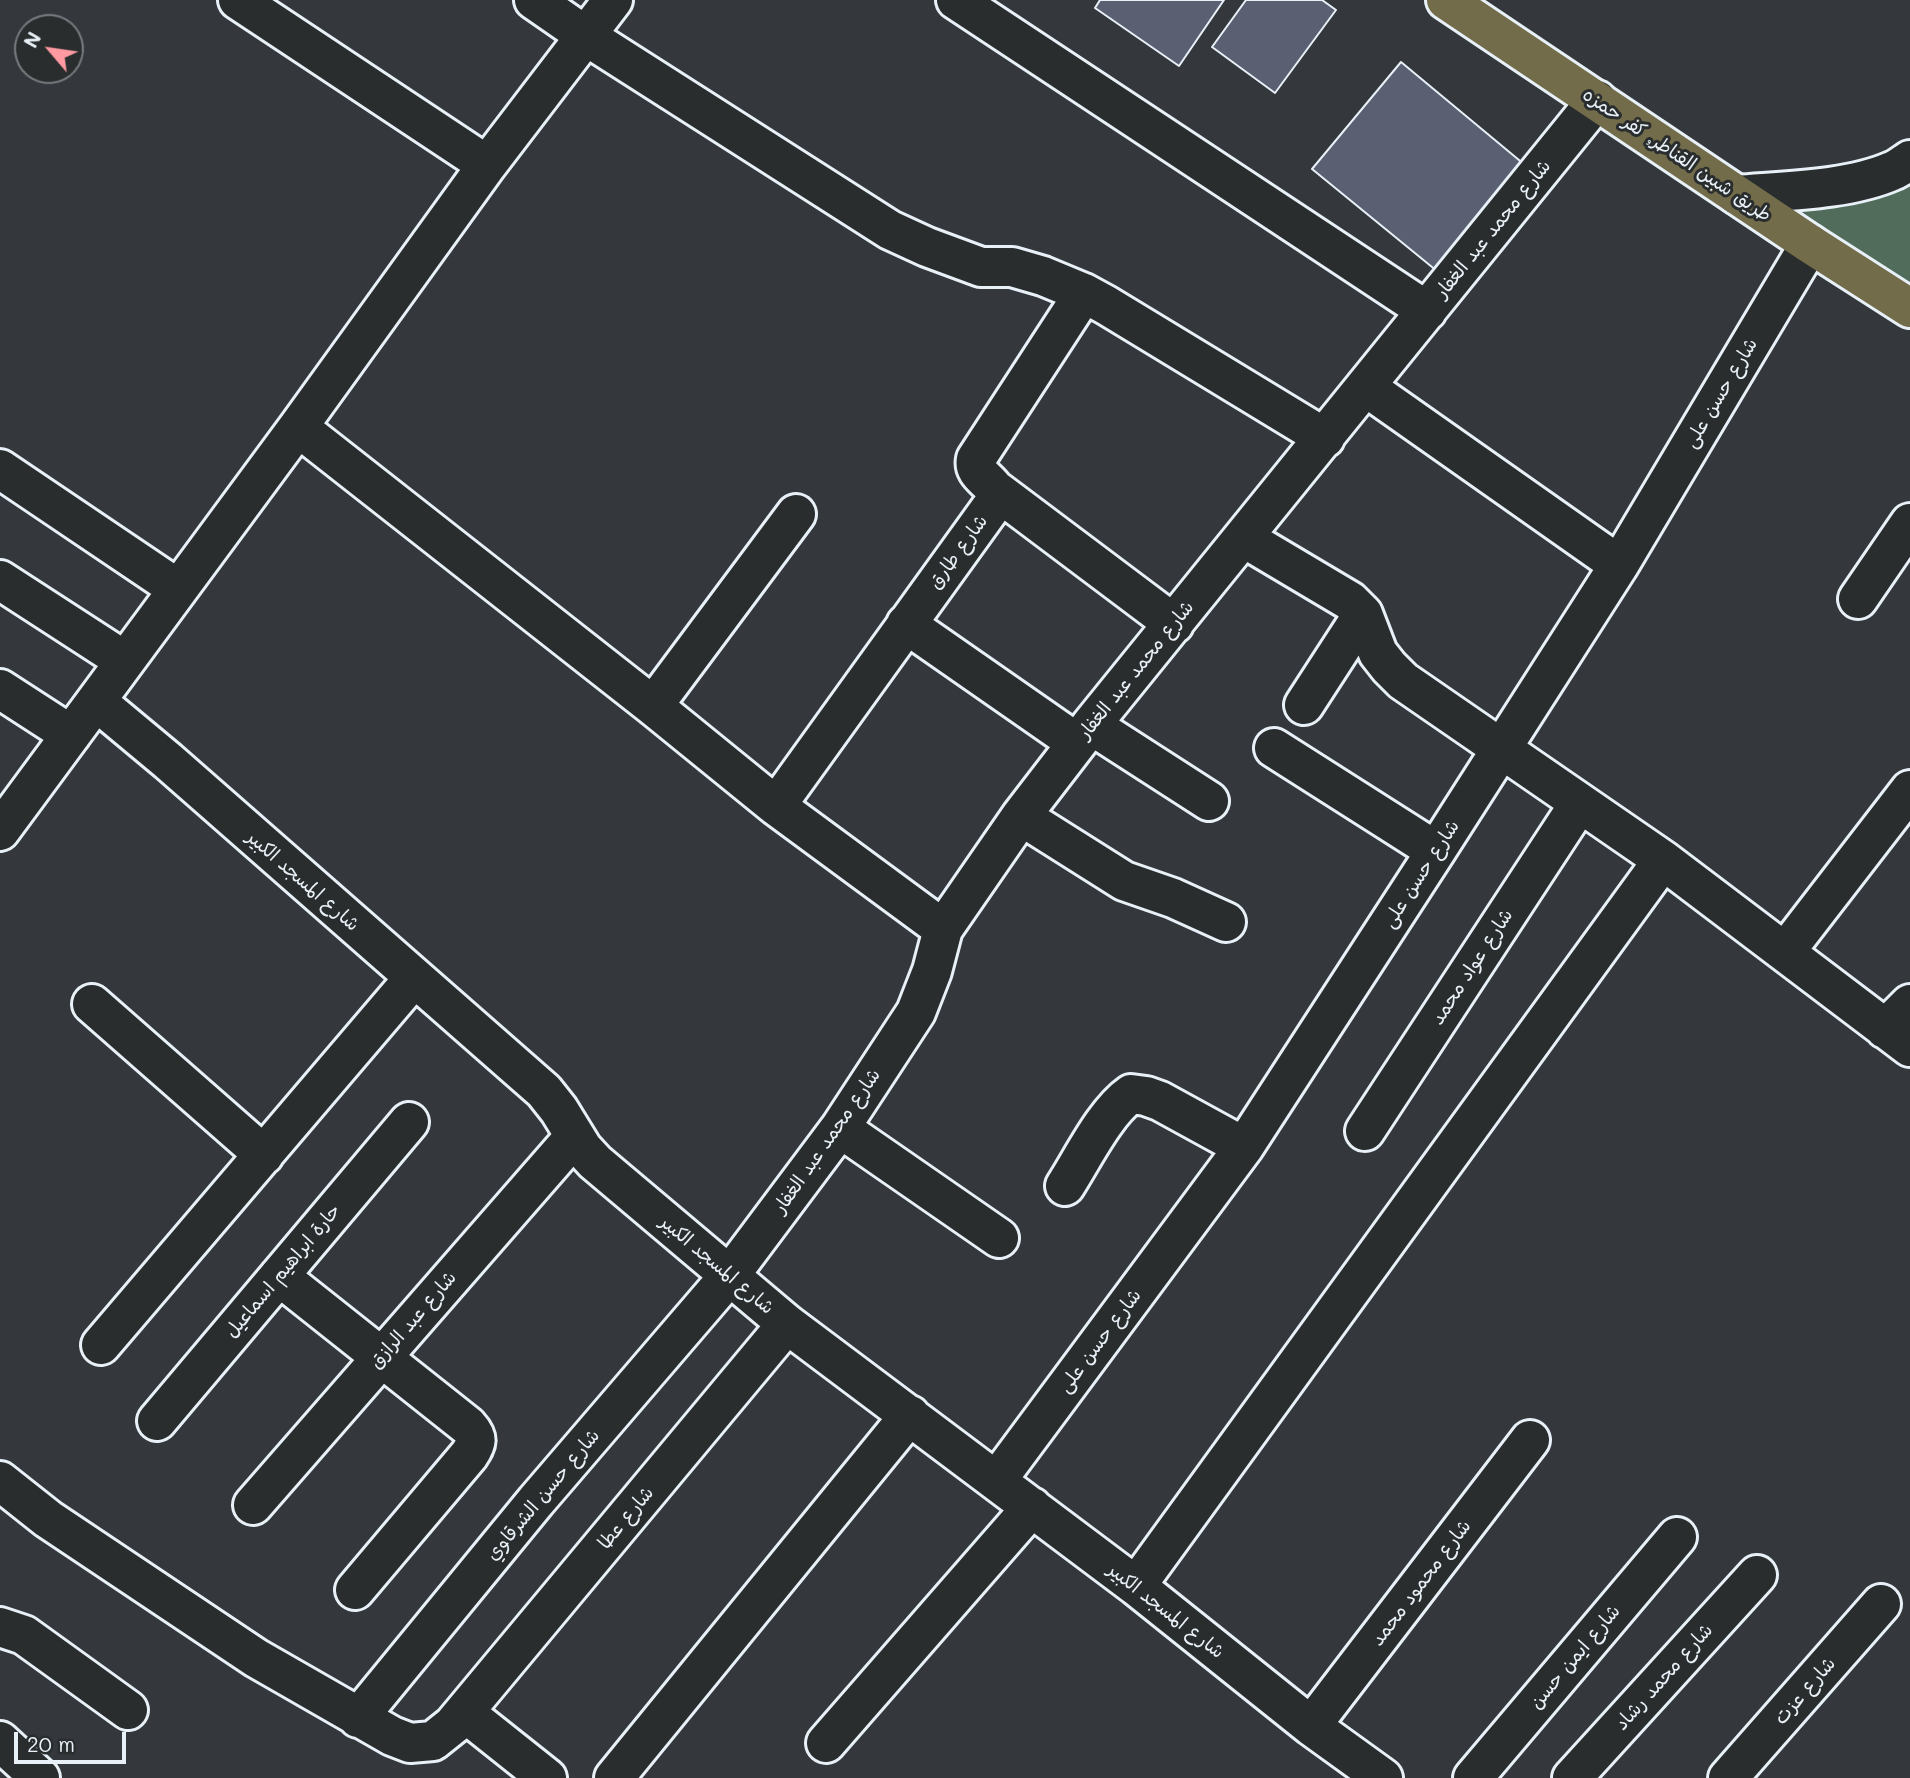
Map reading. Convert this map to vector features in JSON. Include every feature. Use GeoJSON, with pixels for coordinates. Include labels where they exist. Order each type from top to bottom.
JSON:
{"type":"FeatureCollection","features":[{"type":"Feature","properties":{"kind":"main road","name":"طريق شبين القناطر, كفر حمزه"},"geometry":{"type":"LineString","coordinates":[[1446,0],[1910,308]]}},
{"type":"Feature","properties":{"kind":"street"},"geometry":{"type":"LineString","coordinates":[[238,0],[487,165]]}},
{"type":"Feature","properties":{"kind":"street"},"geometry":{"type":"LineString","coordinates":[[534,0],[890,230],[982,267],[1012,267],[1084,293],[1325,438]]}},
{"type":"Feature","properties":{"kind":"street"},"geometry":{"type":"LineString","coordinates":[[0,831],[487,165],[613,0]]}},
{"type":"Feature","properties":{"kind":"street"},"geometry":{"type":"LineString","coordinates":[[956,0],[1427,311]]}},
{"type":"Feature","properties":{"kind":"street","name":"شارع محمد عبد الغفار"},"geometry":{"type":"LineString","coordinates":[[730,1275],[840,1128],[916,1012],[932,971],[943,929],[1021,816],[1084,734],[1597,100]]}},
{"type":"Feature","properties":{"kind":"street"},"geometry":{"type":"LineString","coordinates":[[1737,195],[1854,182],[1891,172],[1910,160]]}},
{"type":"Feature","properties":{"kind":"street","name":"شارع حسن على"},"geometry":{"type":"LineString","coordinates":[[997,1480],[1244,1147],[1619,565],[1810,244]]}},
{"type":"Feature","properties":{"kind":"street"},"geometry":{"type":"LineString","coordinates":[[1084,293],[976,459],[975,466],[978,473],[997,491],[1174,624]]}},
{"type":"Feature","properties":{"kind":"street"},"geometry":{"type":"LineString","coordinates":[[1366,387],[1619,565]]}},
{"type":"Feature","properties":{"kind":"street"},"geometry":{"type":"LineString","coordinates":[[298,427],[776,806],[943,929]]}},
{"type":"Feature","properties":{"kind":"street"},"geometry":{"type":"LineString","coordinates":[[0,469],[178,589]]}},
{"type":"Feature","properties":{"kind":"street","name":"شارع طارق"},"geometry":{"type":"LineString","coordinates":[[776,806],[993,506],[997,491]]}},
{"type":"Feature","properties":{"kind":"street"},"geometry":{"type":"LineString","coordinates":[[653,706],[796,514]]}},
{"type":"Feature","properties":{"kind":"street"},"geometry":{"type":"LineString","coordinates":[[1858,598],[1910,523]]}},
{"type":"Feature","properties":{"kind":"street"},"geometry":{"type":"LineString","coordinates":[[1244,538],[1350,601],[1363,614],[1378,653],[1403,681],[1663,860],[1785,952],[1902,1027]]}},
{"type":"Feature","properties":{"kind":"street"},"geometry":{"type":"LineString","coordinates":[[0,580],[125,661]]}},
{"type":"Feature","properties":{"kind":"street"},"geometry":{"type":"LineString","coordinates":[[1304,705],[1363,614]]}},
{"type":"Feature","properties":{"kind":"street"},"geometry":{"type":"LineString","coordinates":[[906,624],[1084,734],[1209,801]]}},
{"type":"Feature","properties":{"kind":"street"},"geometry":{"type":"LineString","coordinates":[[0,689],[71,735]]}},
{"type":"Feature","properties":{"kind":"street","name":"شارع المسجد الكبير"},"geometry":{"type":"LineString","coordinates":[[96,701],[544,1091],[583,1149],[595,1162],[787,1324],[997,1480],[1136,1586],[1311,1726],[1383,1778]]}},
{"type":"Feature","properties":{"kind":"street"},"geometry":{"type":"LineString","coordinates":[[1274,748],[1436,851]]}},
{"type":"Feature","properties":{"kind":"street"},"geometry":{"type":"LineString","coordinates":[[1785,952],[1910,790]]}},
{"type":"Feature","properties":{"kind":"street","name":"شارع عواد محمد"},"geometry":{"type":"LineString","coordinates":[[1365,1131],[1579,804]]}},
{"type":"Feature","properties":{"kind":"street"},"geometry":{"type":"LineString","coordinates":[[1021,816],[1124,881],[1173,898],[1226,922]]}},
{"type":"Feature","properties":{"kind":"street"},"geometry":{"type":"LineString","coordinates":[[1136,1586],[1663,860]]}},
{"type":"Feature","properties":{"kind":"street"},"geometry":{"type":"LineString","coordinates":[[101,1345],[414,978]]}},
{"type":"Feature","properties":{"kind":"street"},"geometry":{"type":"LineString","coordinates":[[92,1004],[264,1155]]}},
{"type":"Feature","properties":{"kind":"street"},"geometry":{"type":"LineString","coordinates":[[1066,1186],[1119,1102],[1131,1094],[1160,1101],[1244,1147]]}},
{"type":"Feature","properties":{"kind":"street","name":"حارة ابراهيم اسماعيل"},"geometry":{"type":"LineString","coordinates":[[157,1421],[410,1122]]}},
{"type":"Feature","properties":{"kind":"street"},"geometry":{"type":"LineString","coordinates":[[840,1128],[999,1238]]}},
{"type":"Feature","properties":{"kind":"street","name":"شارع عبد الرازق"},"geometry":{"type":"LineString","coordinates":[[253,1505],[575,1136]]}},
{"type":"Feature","properties":{"kind":"street","name":"شارع حسن الشرقاوي"},"geometry":{"type":"LineString","coordinates":[[358,1718],[536,1501],[730,1275]]}},
{"type":"Feature","properties":{"kind":"street"},"geometry":{"type":"LineString","coordinates":[[279,1276],[475,1434],[476,1445],[469,1455],[355,1590]]}},
{"type":"Feature","properties":{"kind":"street","name":"شارع عطا"},"geometry":{"type":"LineString","coordinates":[[0,1481],[48,1520],[229,1640],[358,1718],[410,1743],[433,1741],[453,1725],[787,1324]]}},
{"type":"Feature","properties":{"kind":"street"},"geometry":{"type":"LineString","coordinates":[[614,1778],[910,1415]]}},
{"type":"Feature","properties":{"kind":"street","name":"شارع محمود محمد"},"geometry":{"type":"LineString","coordinates":[[1311,1726],[1530,1440]]}},
{"type":"Feature","properties":{"kind":"street"},"geometry":{"type":"LineString","coordinates":[[826,1743],[1032,1507]]}},
{"type":"Feature","properties":{"kind":"street","name":"شارع ايمن حسن"},"geometry":{"type":"LineString","coordinates":[[1474,1778],[1677,1536]]}},
{"type":"Feature","properties":{"kind":"street","name":"شارع محمد رشاد"},"geometry":{"type":"LineString","coordinates":[[1572,1778],[1757,1575]]}},
{"type":"Feature","properties":{"kind":"street","name":"شارع عزت"},"geometry":{"type":"LineString","coordinates":[[1728,1778],[1881,1604]]}},
{"type":"Feature","properties":{"kind":"street"},"geometry":{"type":"LineString","coordinates":[[0,1628],[24,1635],[128,1710]]}},
{"type":"Feature","properties":{"kind":"street"},"geometry":{"type":"LineString","coordinates":[[464,1712],[547,1778]]}},
{"type":"Feature","properties":{"kind":"street"},"geometry":{"type":"LineString","coordinates":[[0,1741],[40,1778]]}},
{"type":"Feature","properties":{"kind":"green space"},"geometry":{"type":"Polygon","coordinates":[[[1910,160],[1910,303],[1737,195],[1910,160]]]}},
{"type":"Feature","properties":{"kind":"building"},"geometry":{"type":"Polygon","coordinates":[[[1100,0],[1224,0],[1179,66],[1095,8],[1100,0]]]}},
{"type":"Feature","properties":{"kind":"building"},"geometry":{"type":"Polygon","coordinates":[[[1246,0],[1322,0],[1336,10],[1275,93],[1212,47],[1246,0]]]}},
{"type":"Feature","properties":{"kind":"building"},"geometry":{"type":"Polygon","coordinates":[[[1401,62],[1531,170],[1443,276],[1312,169],[1401,62]]]}}]}
